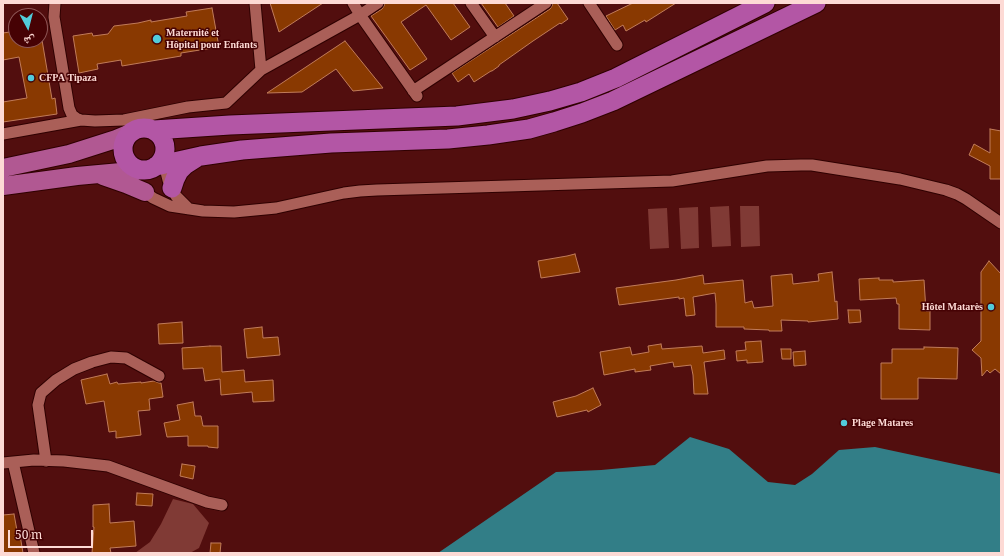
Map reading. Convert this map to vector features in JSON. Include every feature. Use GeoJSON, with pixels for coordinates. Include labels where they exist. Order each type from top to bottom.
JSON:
{"type":"FeatureCollection","features":[{"type":"Feature","properties":{"kind":"highway"},"geometry":{"type":"LineString","coordinates":[[765,3],[616,78],[581,92],[558,99],[513,109],[457,116],[141,127],[123,143],[123,154],[148,165],[227,152],[271,147],[331,143],[448,139],[529,129],[582,113],[613,101],[816,3]]}},
{"type":"Feature","properties":{"kind":"highway"},"geometry":{"type":"LineString","coordinates":[[141,127],[160,134],[164,140],[165,147],[148,165]]}},
{"type":"Feature","properties":{"kind":"highway"},"geometry":{"type":"LineString","coordinates":[[172,188],[175,179],[185,165],[193,159],[201,156]]}},
{"type":"Feature","properties":{"kind":"main road"},"geometry":{"type":"LineString","coordinates":[[3,168],[69,154],[107,142],[141,127]]}},
{"type":"Feature","properties":{"kind":"main road"},"geometry":{"type":"LineString","coordinates":[[3,186],[97,174],[148,165]]}},
{"type":"Feature","properties":{"kind":"main road"},"geometry":{"type":"LineString","coordinates":[[97,174],[145,192]]}},
{"type":"Feature","properties":{"kind":"street"},"geometry":{"type":"LineString","coordinates":[[55,3],[54,17],[69,108],[72,114],[81,120]]}},
{"type":"Feature","properties":{"kind":"street"},"geometry":{"type":"LineString","coordinates":[[255,3],[261,70]]}},
{"type":"Feature","properties":{"kind":"street"},"geometry":{"type":"LineString","coordinates":[[352,3],[415,94],[546,3]]}},
{"type":"Feature","properties":{"kind":"street"},"geometry":{"type":"LineString","coordinates":[[3,134],[81,120],[112,121],[141,127],[188,107],[226,103],[261,70],[360,15],[378,3]]}},
{"type":"Feature","properties":{"kind":"street"},"geometry":{"type":"LineString","coordinates":[[471,3],[495,37]]}},
{"type":"Feature","properties":{"kind":"street"},"geometry":{"type":"LineString","coordinates":[[589,3],[617,45]]}},
{"type":"Feature","properties":{"kind":"street"},"geometry":{"type":"LineString","coordinates":[[189,209],[176,196],[166,172],[148,165],[138,185],[153,198],[180,208],[189,209],[223,212],[255,211],[344,193],[376,190],[672,181],[767,166],[812,165],[900,179],[946,190],[966,199],[1001,223]]}},
{"type":"Feature","properties":{"kind":"street"},"geometry":{"type":"LineString","coordinates":[[46,461],[38,405],[41,393],[56,380],[74,369],[92,362],[111,358],[126,358],[158,376]]}},
{"type":"Feature","properties":{"kind":"street"},"geometry":{"type":"LineString","coordinates":[[34,553],[8,462],[34,460],[64,461],[108,466],[207,502],[222,505]]}},
{"type":"Feature","properties":{"kind":"shaded area"},"geometry":{"type":"Polygon","coordinates":[[[729,206],[731,246],[712,247],[710,207],[729,206]]]}},
{"type":"Feature","properties":{"kind":"shaded area"},"geometry":{"type":"Polygon","coordinates":[[[740,206],[759,206],[760,246],[741,247],[740,206]]]}},
{"type":"Feature","properties":{"kind":"shaded area"},"geometry":{"type":"Polygon","coordinates":[[[698,207],[699,248],[681,249],[679,208],[698,207]]]}},
{"type":"Feature","properties":{"kind":"shaded area"},"geometry":{"type":"Polygon","coordinates":[[[667,208],[669,248],[650,249],[648,209],[667,208]]]}},
{"type":"Feature","properties":{"kind":"shaded area"},"geometry":{"type":"Polygon","coordinates":[[[173,499],[193,504],[209,523],[199,548],[190,553],[135,553],[150,542],[161,524],[173,499]]]}},
{"type":"Feature","properties":{"kind":"water"},"geometry":{"type":"Polygon","coordinates":[[[690,437],[729,449],[768,482],[795,485],[812,474],[839,450],[875,447],[1001,474],[1001,553],[438,553],[556,472],[655,465],[690,437]]]}},
{"type":"Feature","properties":{"kind":"building"},"geometry":{"type":"Polygon","coordinates":[[[270,3],[323,3],[279,32],[270,3]]]}},
{"type":"Feature","properties":{"kind":"building"},"geometry":{"type":"Polygon","coordinates":[[[385,3],[453,3],[470,27],[451,40],[426,5],[401,22],[427,59],[410,70],[371,16],[382,9],[385,3]]]}},
{"type":"Feature","properties":{"kind":"building"},"geometry":{"type":"Polygon","coordinates":[[[481,3],[505,3],[514,16],[498,27],[481,3]]]}},
{"type":"Feature","properties":{"kind":"building"},"geometry":{"type":"Polygon","coordinates":[[[553,3],[557,3],[568,19],[533,41],[492,71],[474,82],[469,74],[458,82],[452,73],[550,9],[553,3]]]}},
{"type":"Feature","properties":{"kind":"building"},"geometry":{"type":"Polygon","coordinates":[[[633,3],[676,3],[646,22],[645,20],[626,31],[623,25],[615,30],[606,16],[633,3]]]}},
{"type":"Feature","properties":{"kind":"building"},"geometry":{"type":"Polygon","coordinates":[[[212,8],[219,47],[181,53],[181,56],[122,66],[121,60],[97,64],[98,69],[79,73],[73,36],[92,33],[93,36],[108,34],[114,26],[187,16],[186,12],[212,8]]]}},
{"type":"Feature","properties":{"kind":"building"},"geometry":{"type":"Polygon","coordinates":[[[8,32],[8,48],[43,48],[52,99],[55,98],[57,114],[3,122],[3,102],[27,98],[19,57],[3,60],[3,33],[8,32]]]}},
{"type":"Feature","properties":{"kind":"building"},"geometry":{"type":"Polygon","coordinates":[[[345,41],[383,88],[353,91],[336,69],[302,92],[267,93],[345,41]]]}},
{"type":"Feature","properties":{"kind":"building"},"geometry":{"type":"Polygon","coordinates":[[[990,129],[1001,131],[1001,179],[990,179],[990,166],[969,155],[974,144],[990,153],[990,129]]]}},
{"type":"Feature","properties":{"kind":"building"},"geometry":{"type":"Polygon","coordinates":[[[575,254],[580,272],[541,278],[538,261],[575,254]]]}},
{"type":"Feature","properties":{"kind":"building","name":"Hôtel Matarès"},"geometry":{"type":"Polygon","coordinates":[[[989,261],[1001,274],[1001,374],[995,369],[990,373],[987,370],[982,376],[981,358],[972,350],[981,341],[981,272],[989,261]]]}},
{"type":"Feature","properties":{"kind":"building"},"geometry":{"type":"Polygon","coordinates":[[[832,272],[835,302],[837,301],[838,319],[808,322],[781,320],[782,331],[744,329],[744,327],[716,327],[715,293],[693,297],[695,315],[686,316],[684,298],[679,299],[679,297],[619,305],[616,288],[703,275],[704,284],[743,280],[745,303],[752,301],[754,308],[773,306],[771,276],[792,274],[793,284],[819,281],[818,274],[832,272]]]}},
{"type":"Feature","properties":{"kind":"building"},"geometry":{"type":"Polygon","coordinates":[[[879,278],[879,280],[893,280],[893,282],[924,280],[926,311],[930,311],[930,330],[899,329],[899,304],[897,304],[896,298],[860,300],[859,279],[879,278]]]}},
{"type":"Feature","properties":{"kind":"building"},"geometry":{"type":"Polygon","coordinates":[[[848,310],[860,310],[861,322],[849,323],[848,310]]]}},
{"type":"Feature","properties":{"kind":"building"},"geometry":{"type":"Polygon","coordinates":[[[182,322],[183,343],[159,344],[158,324],[182,322]]]}},
{"type":"Feature","properties":{"kind":"building"},"geometry":{"type":"Polygon","coordinates":[[[262,327],[263,338],[278,337],[280,355],[247,358],[244,329],[262,327]]]}},
{"type":"Feature","properties":{"kind":"building"},"geometry":{"type":"Polygon","coordinates":[[[761,341],[763,362],[747,363],[747,360],[737,361],[736,351],[746,350],[745,342],[761,341]]]}},
{"type":"Feature","properties":{"kind":"building"},"geometry":{"type":"Polygon","coordinates":[[[661,344],[662,349],[702,346],[703,353],[724,350],[725,359],[704,362],[708,394],[694,394],[691,365],[674,367],[673,362],[650,366],[651,370],[635,372],[635,369],[604,375],[600,352],[630,347],[632,355],[649,352],[648,346],[661,344]]]}},
{"type":"Feature","properties":{"kind":"building"},"geometry":{"type":"Polygon","coordinates":[[[221,346],[222,372],[244,370],[245,382],[273,380],[274,401],[253,402],[252,392],[221,395],[220,379],[205,381],[203,368],[183,369],[182,348],[221,346]]]}},
{"type":"Feature","properties":{"kind":"building"},"geometry":{"type":"Polygon","coordinates":[[[924,347],[958,348],[957,379],[918,378],[918,399],[881,399],[881,363],[892,363],[892,349],[924,349],[924,347]]]}},
{"type":"Feature","properties":{"kind":"building"},"geometry":{"type":"Polygon","coordinates":[[[781,349],[791,349],[791,359],[782,359],[781,349]]]}},
{"type":"Feature","properties":{"kind":"building"},"geometry":{"type":"Polygon","coordinates":[[[805,351],[806,365],[794,366],[793,352],[805,351]]]}},
{"type":"Feature","properties":{"kind":"building"},"geometry":{"type":"Polygon","coordinates":[[[107,374],[110,384],[117,382],[118,384],[154,381],[161,383],[163,397],[149,399],[150,410],[138,411],[141,435],[116,438],[116,431],[109,432],[104,401],[86,404],[81,380],[107,374]]]}},
{"type":"Feature","properties":{"kind":"building"},"geometry":{"type":"Polygon","coordinates":[[[593,388],[601,405],[588,412],[587,410],[557,417],[553,402],[576,396],[593,388]]]}},
{"type":"Feature","properties":{"kind":"building"},"geometry":{"type":"Polygon","coordinates":[[[193,402],[195,416],[201,416],[203,426],[218,426],[218,448],[208,446],[188,446],[188,436],[167,437],[164,423],[180,420],[177,405],[193,402]]]}},
{"type":"Feature","properties":{"kind":"building"},"geometry":{"type":"Polygon","coordinates":[[[182,464],[195,466],[193,479],[180,476],[182,464]]]}},
{"type":"Feature","properties":{"kind":"building"},"geometry":{"type":"Polygon","coordinates":[[[137,493],[153,494],[152,506],[136,505],[137,493]]]}},
{"type":"Feature","properties":{"kind":"building"},"geometry":{"type":"Polygon","coordinates":[[[109,504],[110,523],[134,521],[136,546],[110,548],[111,553],[92,553],[94,527],[93,505],[109,504]]]}},
{"type":"Feature","properties":{"kind":"building"},"geometry":{"type":"Polygon","coordinates":[[[14,514],[23,553],[3,553],[3,515],[14,514]]]}},
{"type":"Feature","properties":{"kind":"building"},"geometry":{"type":"Polygon","coordinates":[[[211,543],[221,543],[220,553],[210,553],[211,543]]]}},
{"type":"Feature","properties":{"kind":"place","name":"Maternité et Hôpital pour Enfants"},"geometry":{"type":"Point","coordinates":[157,39]}},
{"type":"Feature","properties":{"kind":"place","name":"CFPA Tipaza"},"geometry":{"type":"Point","coordinates":[31,78]}},
{"type":"Feature","properties":{"kind":"place","name":"Hôtel Matarès"},"geometry":{"type":"Point","coordinates":[991,307]}},
{"type":"Feature","properties":{"kind":"place","name":"Plage Matares"},"geometry":{"type":"Point","coordinates":[844,423]}}]}
